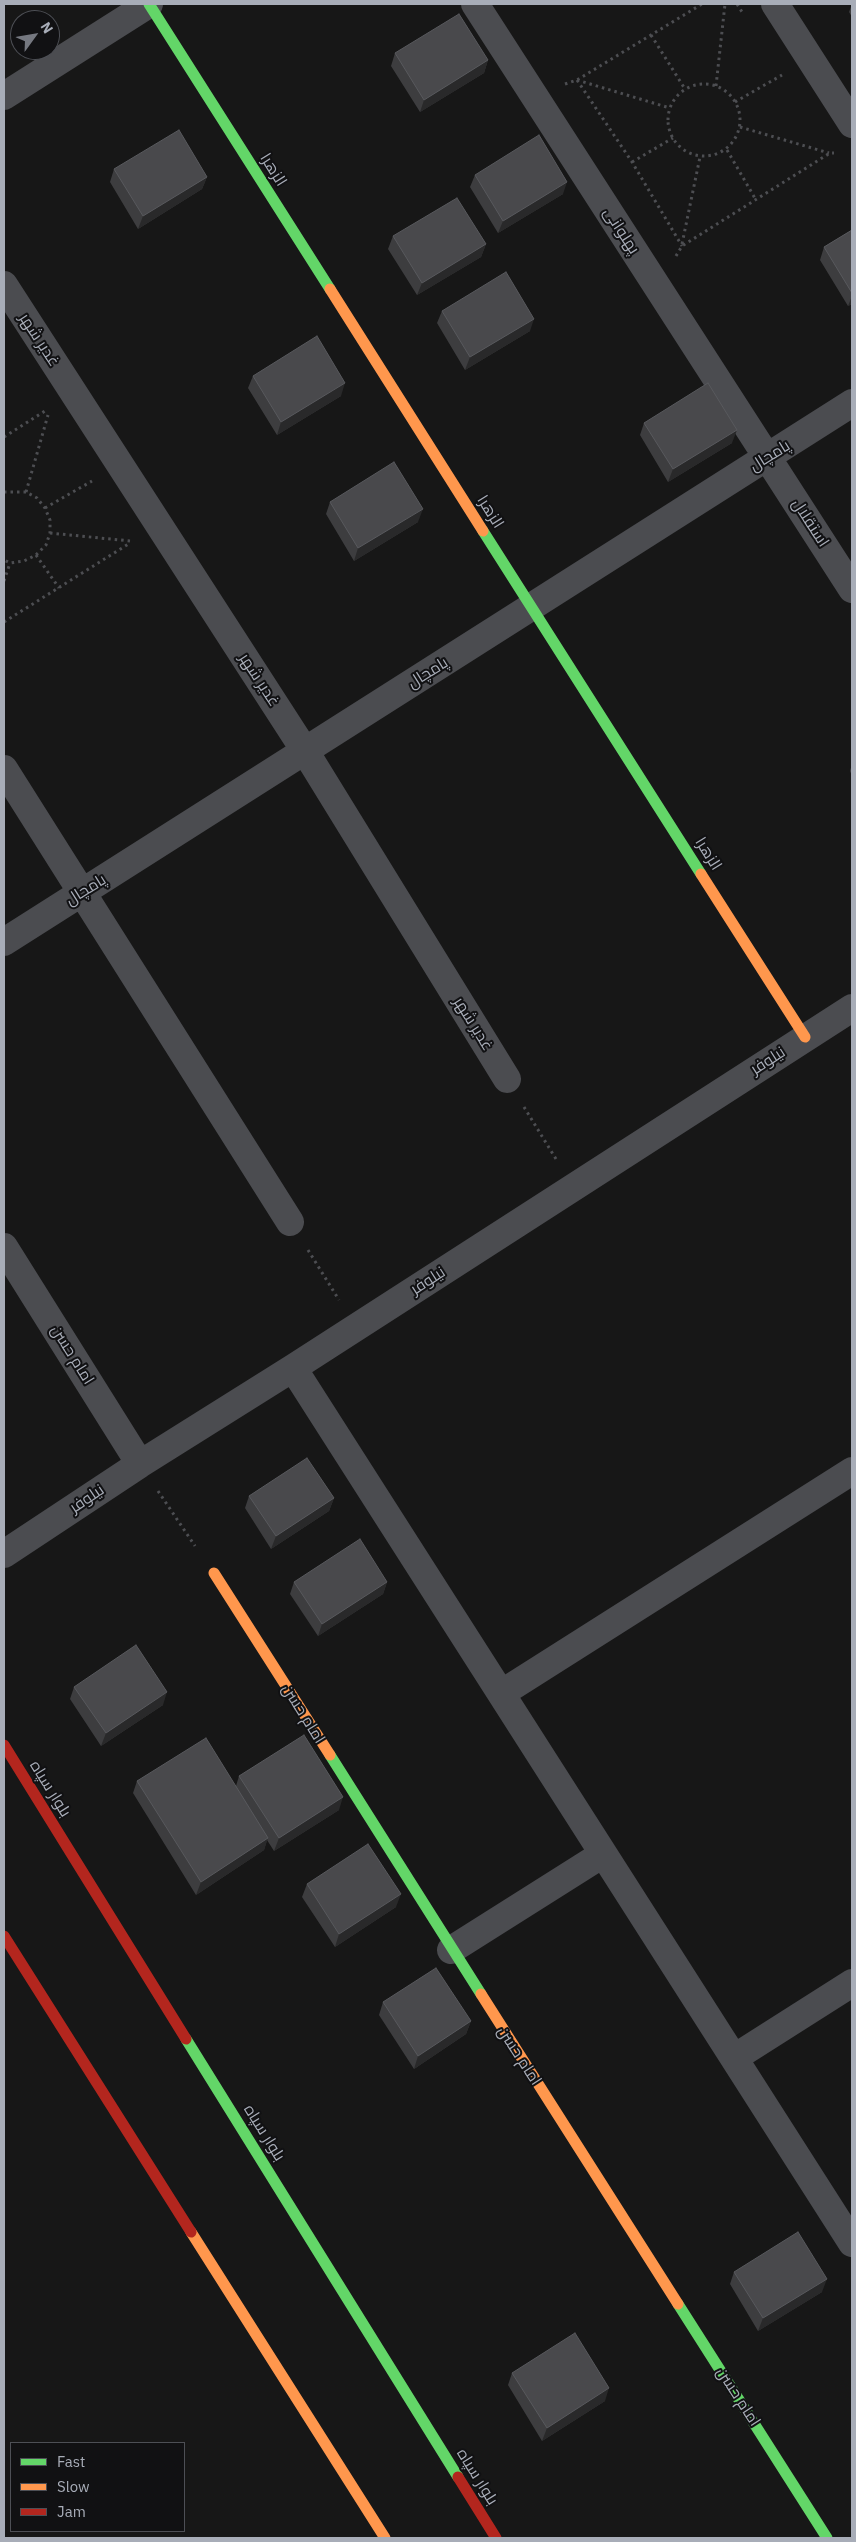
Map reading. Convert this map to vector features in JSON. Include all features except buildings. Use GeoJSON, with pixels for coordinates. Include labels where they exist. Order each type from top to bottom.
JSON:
{"type":"FeatureCollection","features":[{"type":"Feature","properties":{"kind":"street"},"geometry":{"type":"LineString","coordinates":[[4,96],[149,4]]}},
{"type":"Feature","properties":{"kind":"street","name":"الزهرا"},"geometry":{"type":"LineString","coordinates":[[149,4],[805,1038]]}},
{"type":"Feature","properties":{"kind":"street","name":"پهلوانی"},"geometry":{"type":"LineString","coordinates":[[475,4],[767,457]]}},
{"type":"Feature","properties":{"kind":"street"},"geometry":{"type":"LineString","coordinates":[[776,4],[852,124]]}},
{"type":"Feature","properties":{"kind":"street","name":"غدیر شهر"},"geometry":{"type":"LineString","coordinates":[[4,285],[305,751],[507,1079]]}},
{"type":"Feature","properties":{"kind":"street","name":"پامچال"},"geometry":{"type":"LineString","coordinates":[[4,942],[852,403]]}},
{"type":"Feature","properties":{"kind":"street","name":"استقلال"},"geometry":{"type":"LineString","coordinates":[[767,457],[852,589]]}},
{"type":"Feature","properties":{"kind":"street"},"geometry":{"type":"LineString","coordinates":[[4,769],[290,1222]]}},
{"type":"Feature","properties":{"kind":"street","name":"نیلوفر"},"geometry":{"type":"LineString","coordinates":[[4,1554],[140,1464],[293,1368],[852,1008]]}},
{"type":"Feature","properties":{"kind":"street","name":"امام حسن"},"geometry":{"type":"LineString","coordinates":[[4,1247],[140,1464]]}},
{"type":"Feature","properties":{"kind":"street"},"geometry":{"type":"LineString","coordinates":[[293,1368],[852,2243]]}},
{"type":"Feature","properties":{"kind":"street"},"geometry":{"type":"LineString","coordinates":[[502,1693],[852,1471]]}},
{"type":"Feature","properties":{"kind":"street","name":"امام حسن"},"geometry":{"type":"LineString","coordinates":[[214,1573],[451,1950],[827,2538]]}},
{"type":"Feature","properties":{"kind":"street","name":"بلوار سپاه"},"geometry":{"type":"LineString","coordinates":[[4,1745],[496,2538]]}},
{"type":"Feature","properties":{"kind":"street"},"geometry":{"type":"LineString","coordinates":[[451,1950],[603,1854]]}},
{"type":"Feature","properties":{"kind":"street"},"geometry":{"type":"LineString","coordinates":[[4,1936],[385,2538]]}},
{"type":"Feature","properties":{"kind":"street"},"geometry":{"type":"LineString","coordinates":[[734,2058],[852,1983]]}},
{"type":"Feature","properties":{"kind":"path"},"geometry":{"type":"LineString","coordinates":[[534,95],[577,80],[702,4]]}},
{"type":"Feature","properties":{"kind":"path"},"geometry":{"type":"LineString","coordinates":[[716,86],[726,4]]}},
{"type":"Feature","properties":{"kind":"path"},"geometry":{"type":"LineString","coordinates":[[651,35],[685,89]]}},
{"type":"Feature","properties":{"kind":"path"},"geometry":{"type":"LineString","coordinates":[[735,102],[782,75]]}},
{"type":"Feature","properties":{"kind":"path"},"geometry":{"type":"LineString","coordinates":[[577,80],[670,108]]}},
{"type":"Feature","properties":{"kind":"path"},"geometry":{"type":"LineString","coordinates":[[577,80],[632,162],[682,246]]}},
{"type":"Feature","properties":{"kind":"path"},"geometry":{"type":"LineString","coordinates":[[700,84],[716,86],[727,92],[735,102],[740,115],[740,127],[736,140],[726,150],[714,156],[700,157],[684,151],[673,138],[668,124],[670,108],[676,97],[685,89],[700,84]]}},
{"type":"Feature","properties":{"kind":"path"},"geometry":{"type":"LineString","coordinates":[[740,127],[830,153],[837,153]]}},
{"type":"Feature","properties":{"kind":"path"},"geometry":{"type":"LineString","coordinates":[[632,162],[673,138]]}},
{"type":"Feature","properties":{"kind":"path"},"geometry":{"type":"LineString","coordinates":[[726,150],[756,200]]}},
{"type":"Feature","properties":{"kind":"path"},"geometry":{"type":"LineString","coordinates":[[682,246],[830,153]]}},
{"type":"Feature","properties":{"kind":"path"},"geometry":{"type":"LineString","coordinates":[[657,287],[682,246],[700,157]]}},
{"type":"Feature","properties":{"kind":"path"},"geometry":{"type":"LineString","coordinates":[[4,437],[50,408],[26,492]]}},
{"type":"Feature","properties":{"kind":"path"},"geometry":{"type":"LineString","coordinates":[[45,508],[92,481]]}},
{"type":"Feature","properties":{"kind":"path"},"geometry":{"type":"LineString","coordinates":[[4,492],[26,492],[37,498],[45,508],[50,520],[50,533],[46,545],[36,555],[24,562],[4,560]]}},
{"type":"Feature","properties":{"kind":"path"},"geometry":{"type":"LineString","coordinates":[[4,622],[134,541],[50,533]]}},
{"type":"Feature","properties":{"kind":"path"},"geometry":{"type":"LineString","coordinates":[[36,555],[59,588]]}},
{"type":"Feature","properties":{"kind":"path"},"geometry":{"type":"LineString","coordinates":[[4,580],[10,562]]}},
{"type":"Feature","properties":{"kind":"path"},"geometry":{"type":"LineString","coordinates":[[507,1079],[574,1187]]}},
{"type":"Feature","properties":{"kind":"path"},"geometry":{"type":"LineString","coordinates":[[290,1222],[357,1327]]}},
{"type":"Feature","properties":{"kind":"path"},"geometry":{"type":"LineString","coordinates":[[140,1464],[214,1573]]}},
{"type":"Feature","properties":{"kind":"traffic: fast"},"geometry":{"type":"LineString","coordinates":[[149,4],[330,289]]}},
{"type":"Feature","properties":{"kind":"traffic: fast"},"geometry":{"type":"LineString","coordinates":[[483,531],[701,874]]}},
{"type":"Feature","properties":{"kind":"traffic: fast"},"geometry":{"type":"LineString","coordinates":[[330,1755],[481,1994]]}},
{"type":"Feature","properties":{"kind":"traffic: fast"},"geometry":{"type":"LineString","coordinates":[[186,2039],[458,2477]]}},
{"type":"Feature","properties":{"kind":"traffic: fast"},"geometry":{"type":"LineString","coordinates":[[678,2304],[827,2538]]}},
{"type":"Feature","properties":{"kind":"traffic: slow"},"geometry":{"type":"LineString","coordinates":[[330,289],[483,531]]}},
{"type":"Feature","properties":{"kind":"traffic: slow"},"geometry":{"type":"LineString","coordinates":[[701,874],[805,1037]]}},
{"type":"Feature","properties":{"kind":"traffic: slow"},"geometry":{"type":"LineString","coordinates":[[214,1573],[330,1755]]}},
{"type":"Feature","properties":{"kind":"traffic: slow"},"geometry":{"type":"LineString","coordinates":[[481,1994],[678,2304]]}},
{"type":"Feature","properties":{"kind":"traffic: slow"},"geometry":{"type":"LineString","coordinates":[[191,2232],[385,2538]]}},
{"type":"Feature","properties":{"kind":"traffic: jam"},"geometry":{"type":"LineString","coordinates":[[4,1745],[186,2039]]}},
{"type":"Feature","properties":{"kind":"traffic: jam"},"geometry":{"type":"LineString","coordinates":[[4,1936],[191,2232]]}},
{"type":"Feature","properties":{"kind":"traffic: jam"},"geometry":{"type":"LineString","coordinates":[[458,2477],[496,2538]]}}]}
